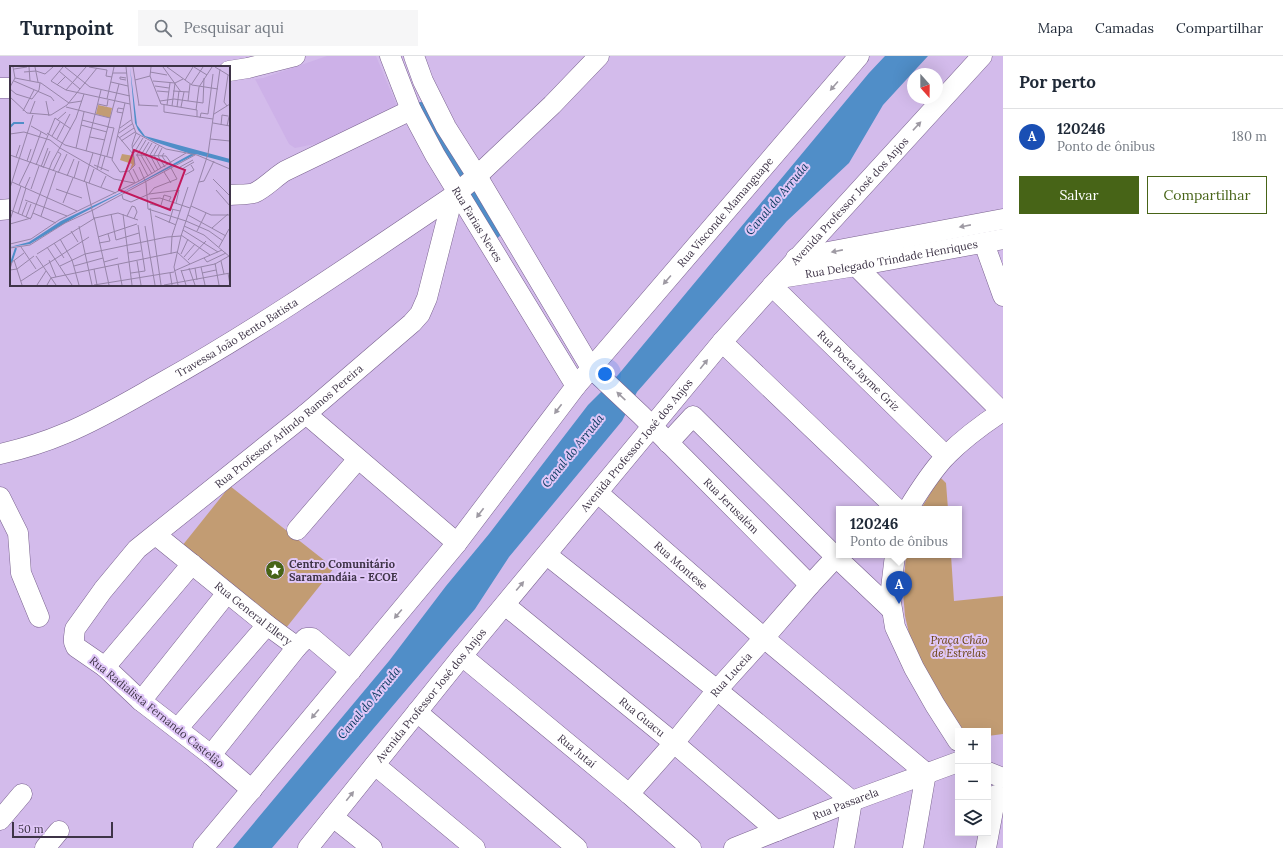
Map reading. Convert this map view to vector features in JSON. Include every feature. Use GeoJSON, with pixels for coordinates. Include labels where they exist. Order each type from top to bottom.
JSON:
{"type":"FeatureCollection","features":[{"type":"Feature","properties":{"kind":"street"},"geometry":{"type":"LineString","coordinates":[[230,71],[248,68],[295,56]]}},
{"type":"Feature","properties":{"kind":"street","name":"Rua Farias Neves"},"geometry":{"type":"LineString","coordinates":[[390,56],[411,110],[435,155],[464,187],[596,373],[647,421]]}},
{"type":"Feature","properties":{"kind":"street","name":"Rua Farias Neves"},"geometry":{"type":"LineString","coordinates":[[414,56],[423,81],[446,127],[464,187],[576,386]]}},
{"type":"Feature","properties":{"kind":"street","name":"Travessa João Bento Batista"},"geometry":{"type":"LineString","coordinates":[[0,454],[24,448],[72,431],[99,418],[203,360],[326,281],[464,187],[552,105],[599,56]]}},
{"type":"Feature","properties":{"kind":"street","name":"Rua Visconde Mamanguape"},"geometry":{"type":"LineString","coordinates":[[596,373],[860,56]]}},
{"type":"Feature","properties":{"kind":"street","name":"Avenida Professor José dos Anjos"},"geometry":{"type":"LineString","coordinates":[[308,848],[462,656],[598,493],[647,421],[722,342],[796,258],[982,56]]}},
{"type":"Feature","properties":{"kind":"street"},"geometry":{"type":"LineString","coordinates":[[230,195],[253,193],[285,171],[411,110]]}},
{"type":"Feature","properties":{"kind":"street","name":"Rua Professor Arlindo Ramos Pereira"},"geometry":{"type":"LineString","coordinates":[[76,629],[102,590],[137,549],[306,414],[412,323],[420,314],[427,298],[464,187]]}},
{"type":"Feature","properties":{"kind":"street"},"geometry":{"type":"LineString","coordinates":[[0,210],[10,209]]}},
{"type":"Feature","properties":{"kind":"street","name":"Rua Delegado Trindade Henriques"},"geometry":{"type":"LineString","coordinates":[[796,258],[1003,218]]}},
{"type":"Feature","properties":{"kind":"street"},"geometry":{"type":"LineString","coordinates":[[993,241],[1003,296]]}},
{"type":"Feature","properties":{"kind":"street","name":"Rua Delegado Trindade Henriques"},"geometry":{"type":"LineString","coordinates":[[776,282],[993,241]]}},
{"type":"Feature","properties":{"kind":"street"},"geometry":{"type":"LineString","coordinates":[[856,266],[1003,412],[984,424],[946,456],[920,489],[910,506]]}},
{"type":"Feature","properties":{"kind":"street","name":"Rua Poeta Jayme Griz"},"geometry":{"type":"LineString","coordinates":[[776,282],[946,456]]}},
{"type":"Feature","properties":{"kind":"street"},"geometry":{"type":"LineString","coordinates":[[722,342],[894,506]]}},
{"type":"Feature","properties":{"kind":"street"},"geometry":{"type":"LineString","coordinates":[[203,848],[457,543],[576,386],[596,373]]}},
{"type":"Feature","properties":{"kind":"street"},"geometry":{"type":"LineString","coordinates":[[306,414],[457,543]]}},
{"type":"Feature","properties":{"kind":"street"},"geometry":{"type":"LineString","coordinates":[[668,443],[693,416],[836,557]]}},
{"type":"Feature","properties":{"kind":"street","name":"Rua Jerusalém"},"geometry":{"type":"LineString","coordinates":[[647,421],[810,585]]}},
{"type":"Feature","properties":{"kind":"street"},"geometry":{"type":"LineString","coordinates":[[297,530],[358,459]]}},
{"type":"Feature","properties":{"kind":"street","name":"Rua Montese"},"geometry":{"type":"LineString","coordinates":[[598,493],[764,638],[926,773]]}},
{"type":"Feature","properties":{"kind":"street"},"geometry":{"type":"LineString","coordinates":[[0,497],[18,533],[21,573],[38,618]]}},
{"type":"Feature","properties":{"kind":"street","name":"Rua General Ellery"},"geometry":{"type":"LineString","coordinates":[[156,535],[267,625],[297,647],[306,638],[312,638],[351,671]]}},
{"type":"Feature","properties":{"kind":"street"},"geometry":{"type":"LineString","coordinates":[[547,555],[717,690],[852,801],[844,848]]}},
{"type":"Feature","properties":{"kind":"street","name":"Rua Luceia"},"geometry":{"type":"LineString","coordinates":[[629,794],[674,743],[717,690],[836,557]]}},
{"type":"Feature","properties":{"kind":"street"},"geometry":{"type":"LineString","coordinates":[[837,558],[891,609]]}},
{"type":"Feature","properties":{"kind":"street"},"geometry":{"type":"LineString","coordinates":[[895,558],[890,597],[895,627],[914,668],[955,736]]}},
{"type":"Feature","properties":{"kind":"street"},"geometry":{"type":"LineString","coordinates":[[105,667],[192,564]]}},
{"type":"Feature","properties":{"kind":"street"},"geometry":{"type":"LineString","coordinates":[[141,701],[227,593]]}},
{"type":"Feature","properties":{"kind":"street","name":"Rua Guacu"},"geometry":{"type":"LineString","coordinates":[[505,605],[674,743],[781,836]]}},
{"type":"Feature","properties":{"kind":"street"},"geometry":{"type":"LineString","coordinates":[[178,728],[267,625]]}},
{"type":"Feature","properties":{"kind":"street","name":"Rua Radialista Fernando Castelâo"},"geometry":{"type":"LineString","coordinates":[[76,629],[74,637],[76,647],[105,667],[141,701],[178,728],[252,790]]}},
{"type":"Feature","properties":{"kind":"street"},"geometry":{"type":"LineString","coordinates":[[211,755],[297,647]]}},
{"type":"Feature","properties":{"kind":"street","name":"Rua Jutaí"},"geometry":{"type":"LineString","coordinates":[[462,656],[629,794],[691,848]]}},
{"type":"Feature","properties":{"kind":"street"},"geometry":{"type":"LineString","coordinates":[[417,712],[577,848]]}},
{"type":"Feature","properties":{"kind":"street","name":"Rua Passarela"},"geometry":{"type":"LineString","coordinates":[[734,848],[781,836],[852,801],[955,763]]}},
{"type":"Feature","properties":{"kind":"street"},"geometry":{"type":"LineString","coordinates":[[375,765],[475,848]]}},
{"type":"Feature","properties":{"kind":"street"},"geometry":{"type":"LineString","coordinates":[[913,848],[926,773]]}},
{"type":"Feature","properties":{"kind":"street"},"geometry":{"type":"LineString","coordinates":[[986,848],[997,791],[991,778]]}},
{"type":"Feature","properties":{"kind":"street"},"geometry":{"type":"LineString","coordinates":[[0,820],[22,794]]}},
{"type":"Feature","properties":{"kind":"street"},"geometry":{"type":"LineString","coordinates":[[333,817],[372,848]]}},
{"type":"Feature","properties":{"kind":"street"},"geometry":{"type":"LineString","coordinates":[[44,848],[59,831]]}},
{"type":"Feature","properties":{"kind":"shaded area"},"geometry":{"type":"Polygon","coordinates":[[[327,56],[376,56],[397,106],[345,138],[295,148],[289,144],[255,79],[263,78],[327,56]]]}},
{"type":"Feature","properties":{"kind":"green space"},"geometry":{"type":"Polygon","coordinates":[[[940,477],[946,483],[948,506],[923,506],[940,477]]]}},
{"type":"Feature","properties":{"kind":"green space"},"geometry":{"type":"Polygon","coordinates":[[[230,486],[334,568],[286,628],[182,546],[230,486]]]}},
{"type":"Feature","properties":{"kind":"green space","name":"Praça Chão de Estrelas"},"geometry":{"type":"Polygon","coordinates":[[[906,558],[951,558],[954,601],[1003,596],[1003,734],[991,736],[991,728],[961,728],[939,697],[911,642],[905,616],[903,592],[906,558]]]}},
{"type":"Feature","properties":{"kind":"water","name":"Canal do Arruda"},"geometry":{"type":"Polygon","coordinates":[[[885,56],[928,56],[917,68],[907,68],[907,79],[883,105],[849,163],[787,221],[637,392],[622,421],[509,557],[475,609],[272,848],[233,848],[389,661],[588,405],[618,375],[869,73],[885,56]]]}},
{"type":"Feature","properties":{"kind":"waterway"},"geometry":{"type":"LineString","coordinates":[[421,109],[494,232]]}},
{"type":"Feature","properties":{"kind":"place","name":"Centro Comunitário Saramandáia - ECOE"},"geometry":{"type":"Point","coordinates":[275,570]}},
{"type":"Feature","properties":{"kind":"place","name":"120246"},"geometry":{"type":"Point","coordinates":[899,604]}}]}
